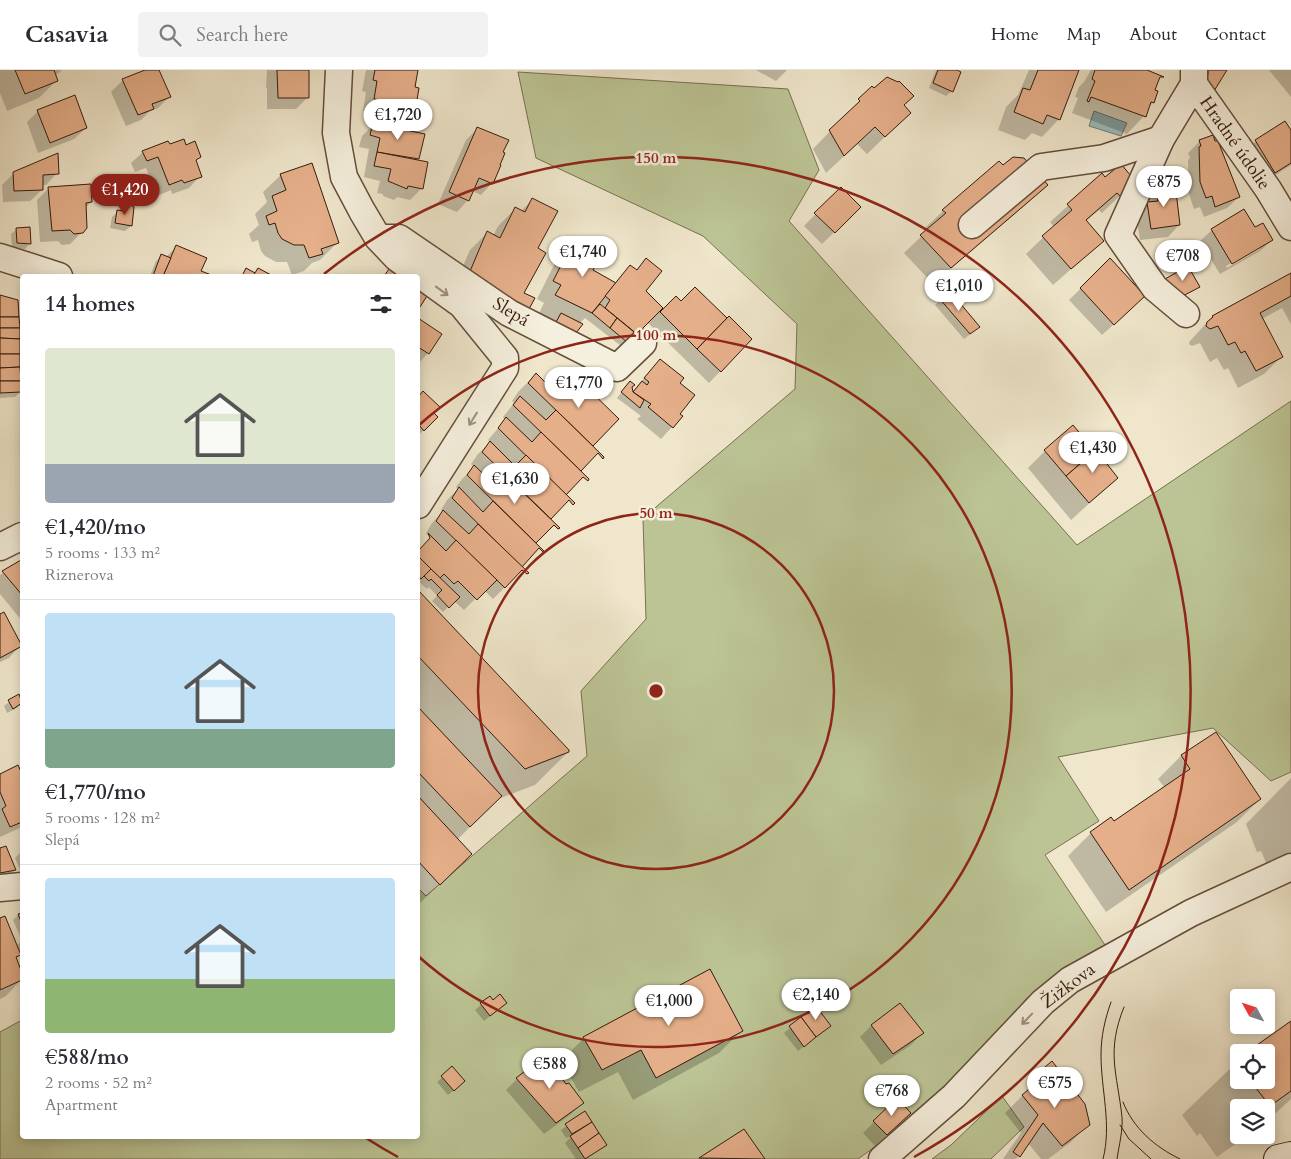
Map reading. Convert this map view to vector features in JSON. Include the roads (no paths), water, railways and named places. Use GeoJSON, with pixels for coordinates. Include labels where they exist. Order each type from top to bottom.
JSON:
{"type":"FeatureCollection","features":[{"type":"Feature","properties":{"kind":"main road"},"geometry":{"type":"LineString","coordinates":[[1278,1159],[1291,1156]]}},
{"type":"Feature","properties":{"kind":"street"},"geometry":{"type":"LineString","coordinates":[[340,70],[336,133],[344,177],[378,238],[397,258],[419,274]]}},
{"type":"Feature","properties":{"kind":"street","name":"Hradné údolie"},"geometry":{"type":"LineString","coordinates":[[1186,314],[1155,288],[1118,235],[1161,140],[1194,77],[1291,227]]}},
{"type":"Feature","properties":{"kind":"street"},"geometry":{"type":"LineString","coordinates":[[972,225],[1041,167],[1104,158],[1161,140]]}},
{"type":"Feature","properties":{"kind":"street","name":"Slepá"},"geometry":{"type":"LineString","coordinates":[[378,238],[399,238],[509,313],[617,368],[643,343]]}},
{"type":"Feature","properties":{"kind":"street"},"geometry":{"type":"LineString","coordinates":[[0,257],[53,274]]}},
{"type":"Feature","properties":{"kind":"street"},"geometry":{"type":"LineString","coordinates":[[420,275],[462,305],[505,358],[505,368],[420,502]]}},
{"type":"Feature","properties":{"kind":"street"},"geometry":{"type":"LineString","coordinates":[[0,547],[20,537]]}},
{"type":"Feature","properties":{"kind":"street","name":"Žižkova"},"geometry":{"type":"LineString","coordinates":[[882,1159],[954,1096],[1043,1002],[1070,980],[1191,913],[1291,867]]}},
{"type":"Feature","properties":{"kind":"street"},"geometry":{"type":"LineString","coordinates":[[0,888],[20,886]]}},
{"type":"Feature","properties":{"kind":"water"},"geometry":{"type":"Polygon","coordinates":[[[1094,111],[1127,123],[1121,136],[1089,126],[1094,111]]]}},
{"type":"Feature","properties":{"kind":"tram line"},"geometry":{"type":"LineString","coordinates":[[1103,1159],[1106,1120],[1101,1048],[1111,1002]]}},
{"type":"Feature","properties":{"kind":"tram line"},"geometry":{"type":"LineString","coordinates":[[1117,1159],[1122,1117],[1114,1050],[1115,1037],[1124,1007]]}},
{"type":"Feature","properties":{"kind":"tram line"},"geometry":{"type":"LineString","coordinates":[[1123,1102],[1133,1120],[1146,1136],[1162,1149],[1180,1159]]}},
{"type":"Feature","properties":{"kind":"tram line"},"geometry":{"type":"LineString","coordinates":[[1120,1125],[1129,1139],[1151,1159]]}}]}
